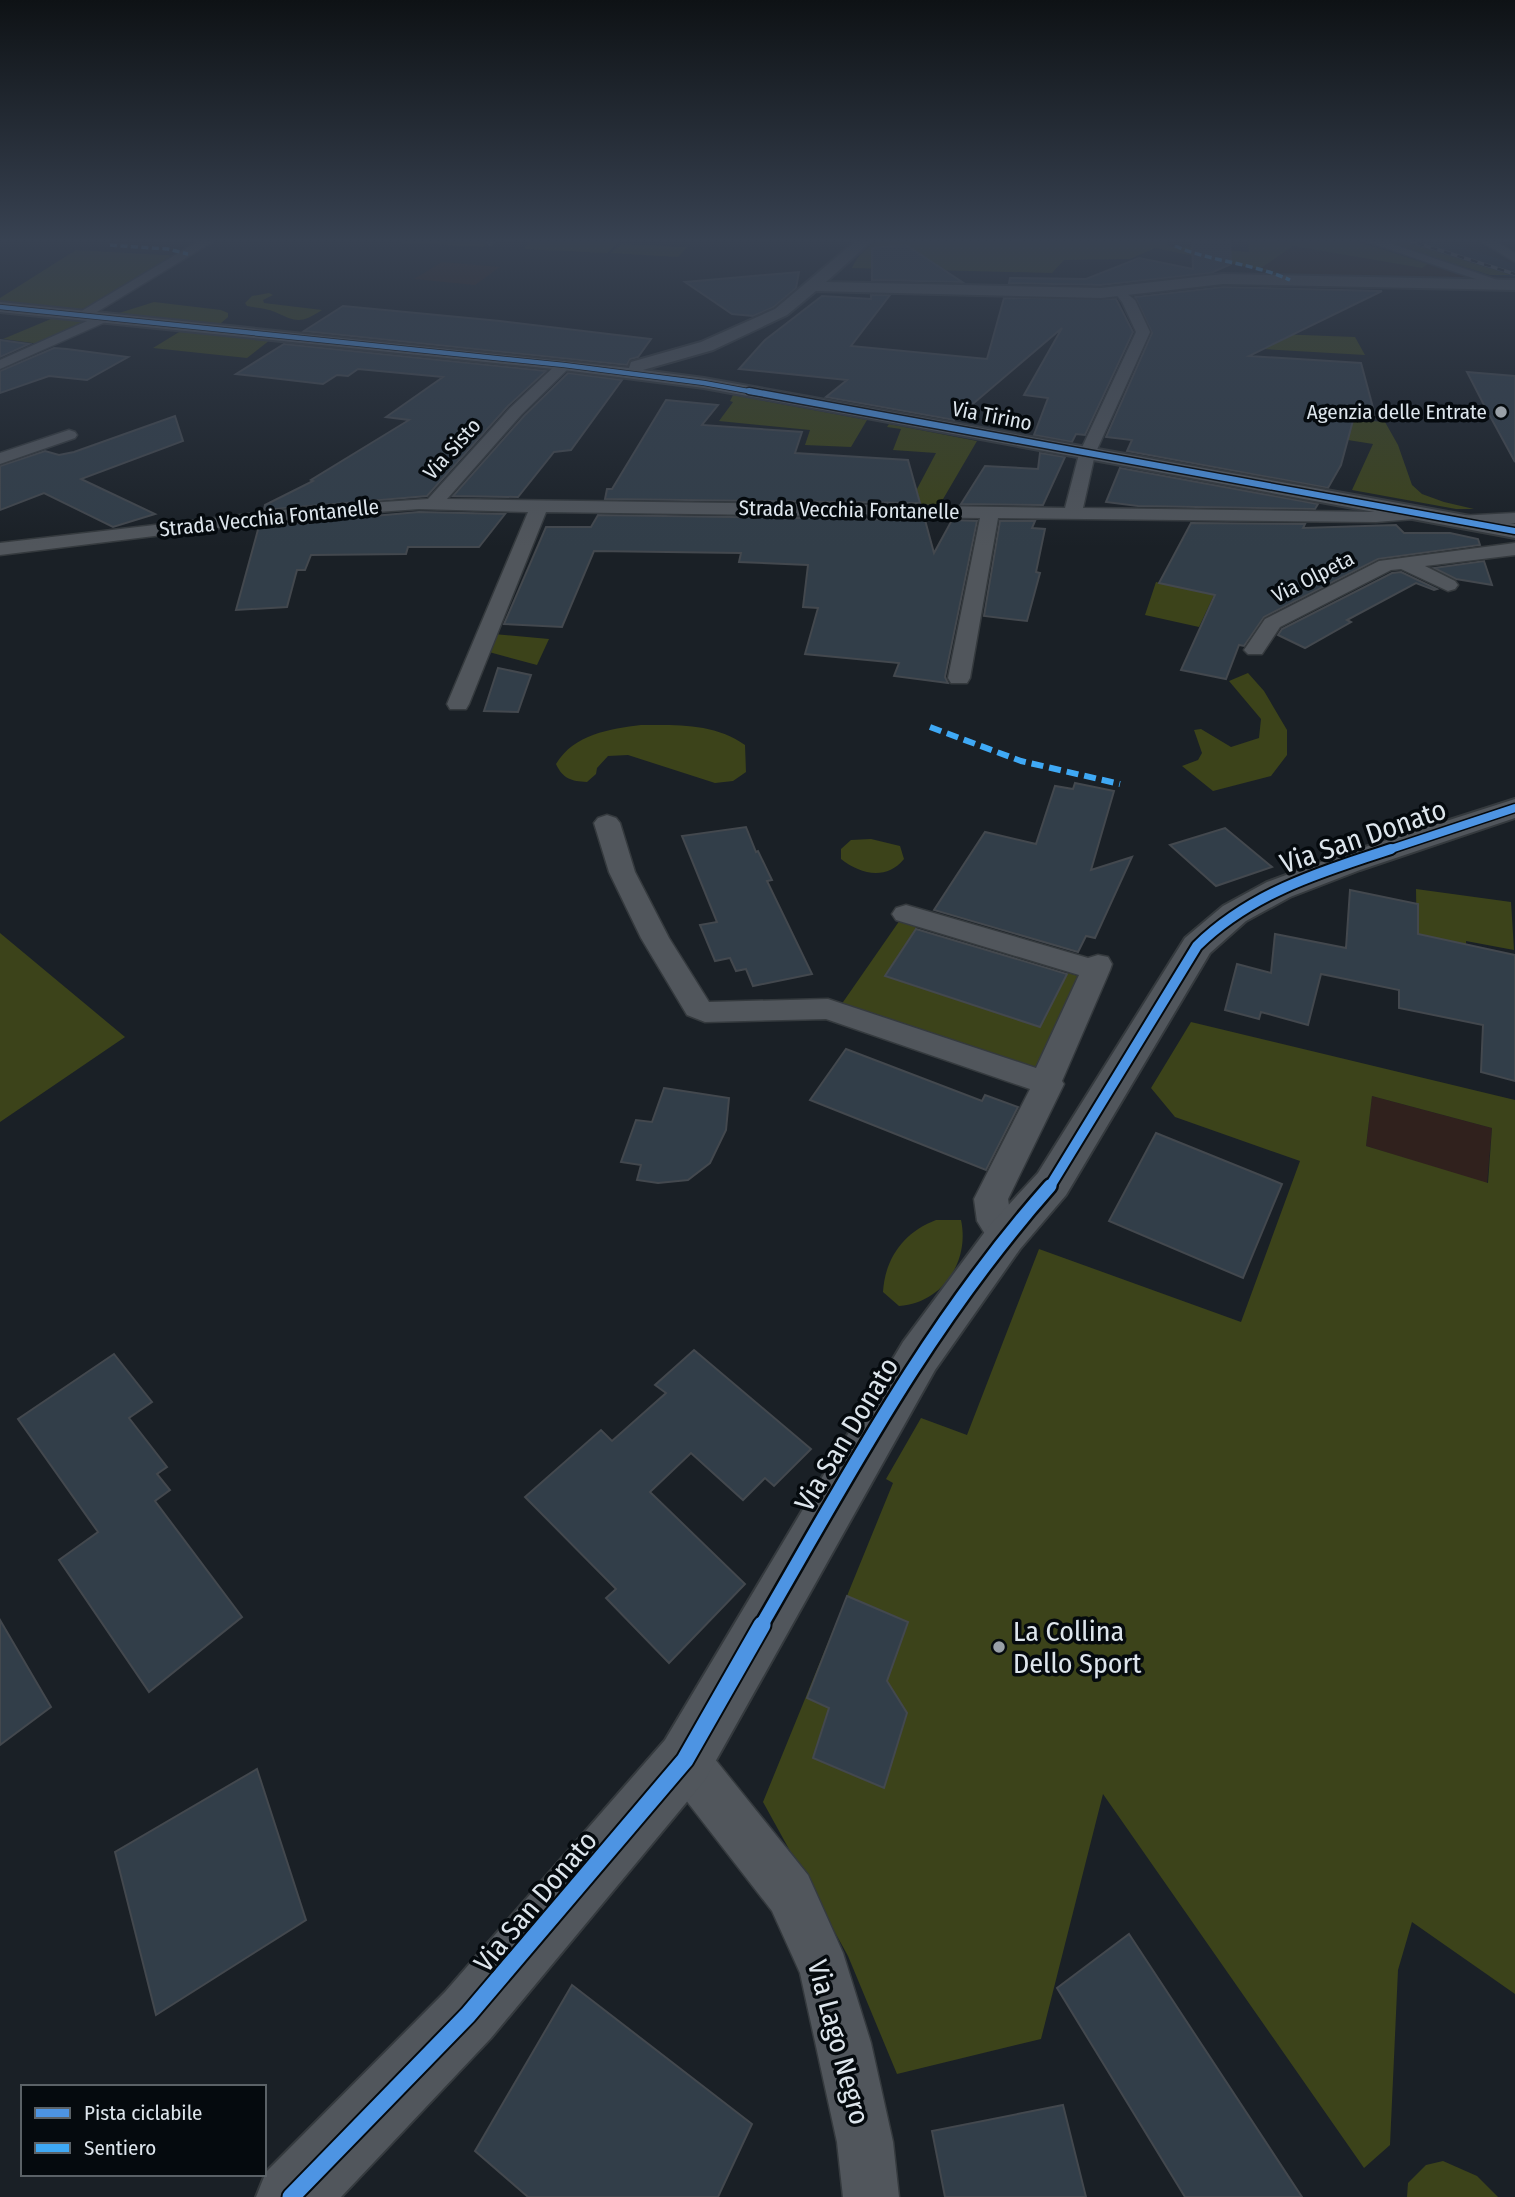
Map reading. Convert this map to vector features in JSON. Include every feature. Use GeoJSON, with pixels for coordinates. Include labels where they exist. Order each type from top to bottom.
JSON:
{"type":"FeatureCollection","features":[{"type":"Feature","properties":{"kind":"street"},"geometry":{"type":"LineString","coordinates":[[0,365],[51,342]]}},
{"type":"Feature","properties":{"kind":"street","name":"Via Tirino"},"geometry":{"type":"LineString","coordinates":[[340,342],[704,383],[1515,531]]}},
{"type":"Feature","properties":{"kind":"street"},"geometry":{"type":"LineString","coordinates":[[657,376],[724,342]]}},
{"type":"Feature","properties":{"kind":"street"},"geometry":{"type":"LineString","coordinates":[[1073,513],[1087,454],[1139,342]]}},
{"type":"Feature","properties":{"kind":"street"},"geometry":{"type":"LineString","coordinates":[[605,370],[702,353]]}},
{"type":"Feature","properties":{"kind":"street"},"geometry":{"type":"LineString","coordinates":[[702,353],[694,371],[704,383]]}},
{"type":"Feature","properties":{"kind":"street"},"geometry":{"type":"LineString","coordinates":[[657,376],[660,365],[668,359]]}},
{"type":"Feature","properties":{"kind":"street","name":"Via Sisto"},"geometry":{"type":"LineString","coordinates":[[433,504],[516,411],[564,365]]}},
{"type":"Feature","properties":{"kind":"street"},"geometry":{"type":"LineString","coordinates":[[0,458],[69,435]]}},
{"type":"Feature","properties":{"kind":"street","name":"Strada Vecchia Fontanelle"},"geometry":{"type":"LineString","coordinates":[[0,549],[309,512],[433,504],[539,508],[1376,517],[1421,514]]}},
{"type":"Feature","properties":{"kind":"street"},"geometry":{"type":"LineString","coordinates":[[458,704],[539,508]]}},
{"type":"Feature","properties":{"kind":"street","name":"Strada Vecchia Fontanelle"},"geometry":{"type":"LineString","coordinates":[[959,678],[990,512]]}},
{"type":"Feature","properties":{"kind":"street"},"geometry":{"type":"LineString","coordinates":[[1457,521],[1515,519]]}},
{"type":"Feature","properties":{"kind":"street","name":"Via Olpeta"},"geometry":{"type":"LineString","coordinates":[[1255,650],[1272,623],[1386,565],[1515,549]]}},
{"type":"Feature","properties":{"kind":"street"},"geometry":{"type":"LineString","coordinates":[[1404,563],[1448,585]]}},
{"type":"Feature","properties":{"kind":"street","name":"Via San Donato"},"geometry":{"type":"LineString","coordinates":[[291,2197],[468,2015],[685,1760],[919,1356],[1005,1237],[1052,1184],[1197,946],[1213,929],[1267,895],[1304,878],[1515,808]]}},
{"type":"Feature","properties":{"kind":"street"},"geometry":{"type":"LineString","coordinates":[[607,823],[622,872],[655,939],[697,1009],[705,1013],[828,1009],[1048,1084],[991,1199],[994,1221],[1005,1237]]}},
{"type":"Feature","properties":{"kind":"street"},"geometry":{"type":"LineString","coordinates":[[906,914],[1097,967],[1045,1083]]}},
{"type":"Feature","properties":{"kind":"street","name":"Via Lago Negro"},"geometry":{"type":"LineString","coordinates":[[685,1760],[790,1894],[825,1971],[844,2043],[864,2141],[871,2197]]}},
{"type":"Feature","properties":{"kind":"shaded area"},"geometry":{"type":"Polygon","coordinates":[[[1372,1096],[1492,1128],[1487,1184],[1366,1146],[1372,1096]]]}},
{"type":"Feature","properties":{"kind":"green space"},"geometry":{"type":"Polygon","coordinates":[[[164,342],[268,342],[247,358],[153,348],[164,342]]]}},
{"type":"Feature","properties":{"kind":"green space"},"geometry":{"type":"Polygon","coordinates":[[[1358,342],[1365,355],[1160,343],[1358,342]]]}},
{"type":"Feature","properties":{"kind":"green space"},"geometry":{"type":"Polygon","coordinates":[[[733,395],[867,420],[851,447],[805,445],[810,430],[719,421],[733,402],[730,401],[733,395]]]}},
{"type":"Feature","properties":{"kind":"green space"},"geometry":{"type":"Polygon","coordinates":[[[1294,415],[1385,422],[1398,445],[1412,485],[1422,494],[1474,509],[1456,509],[1352,490],[1373,444],[1298,432],[1294,415]]]}},
{"type":"Feature","properties":{"kind":"green space"},"geometry":{"type":"Polygon","coordinates":[[[889,424],[977,441],[939,506],[908,506],[936,453],[893,450],[901,429],[887,427],[889,424]]]}},
{"type":"Feature","properties":{"kind":"green space"},"geometry":{"type":"Polygon","coordinates":[[[1156,582],[1214,595],[1199,627],[1145,615],[1156,582]]]}},
{"type":"Feature","properties":{"kind":"green space"},"geometry":{"type":"Polygon","coordinates":[[[494,634],[549,639],[537,665],[489,652],[494,634]]]}},
{"type":"Feature","properties":{"kind":"green space"},"geometry":{"type":"Polygon","coordinates":[[[1248,673],[1264,691],[1287,730],[1287,755],[1271,776],[1213,791],[1182,766],[1198,760],[1202,753],[1194,730],[1201,729],[1231,747],[1259,738],[1261,719],[1229,681],[1248,673]]]}},
{"type":"Feature","properties":{"kind":"green space"},"geometry":{"type":"Polygon","coordinates":[[[641,725],[695,727],[733,738],[745,745],[746,772],[733,781],[715,783],[628,755],[608,756],[587,782],[568,778],[556,764],[573,746],[583,740],[605,731],[641,725]]]}},
{"type":"Feature","properties":{"kind":"green space"},"geometry":{"type":"Polygon","coordinates":[[[871,839],[900,846],[904,859],[889,870],[873,873],[856,868],[841,859],[841,849],[851,840],[871,839]]]}},
{"type":"Feature","properties":{"kind":"green space"},"geometry":{"type":"Polygon","coordinates":[[[1416,889],[1511,902],[1514,950],[1466,941],[1467,962],[1417,952],[1416,889]]]}},
{"type":"Feature","properties":{"kind":"green space"},"geometry":{"type":"Polygon","coordinates":[[[900,920],[918,925],[886,975],[1040,1027],[1068,973],[1082,977],[1038,1069],[841,1005],[900,920]]]}},
{"type":"Feature","properties":{"kind":"green space"},"geometry":{"type":"Polygon","coordinates":[[[0,933],[125,1037],[0,1122],[0,933]]]}},
{"type":"Feature","properties":{"kind":"green space"},"geometry":{"type":"Polygon","coordinates":[[[1191,1022],[1515,1100],[1515,1994],[1412,1922],[1398,1970],[1390,2145],[1364,2168],[1103,1794],[1041,2039],[897,2074],[848,1956],[763,1802],[893,1483],[886,1479],[921,1418],[967,1435],[1039,1249],[1241,1322],[1300,1161],[1175,1117],[1151,1088],[1191,1022]],[[1372,1096],[1366,1146],[1488,1183],[1492,1128],[1372,1096]]]}},
{"type":"Feature","properties":{"kind":"green space"},"geometry":{"type":"Polygon","coordinates":[[[936,1220],[961,1220],[963,1236],[957,1265],[940,1289],[914,1303],[899,1306],[883,1292],[892,1257],[906,1239],[936,1220]]]}},
{"type":"Feature","properties":{"kind":"green space"},"geometry":{"type":"Polygon","coordinates":[[[1443,2161],[1477,2176],[1498,2197],[1407,2197],[1408,2183],[1426,2165],[1443,2161]]]}},
{"type":"Feature","properties":{"kind":"building"},"geometry":{"type":"Polygon","coordinates":[[[0,342],[29,344],[0,357],[0,342]]]}},
{"type":"Feature","properties":{"kind":"building"},"geometry":{"type":"Polygon","coordinates":[[[404,342],[649,342],[638,357],[630,359],[627,365],[404,342]]]}},
{"type":"Feature","properties":{"kind":"building"},"geometry":{"type":"Polygon","coordinates":[[[764,342],[854,342],[851,346],[987,359],[992,342],[1046,342],[954,420],[826,397],[847,380],[739,369],[764,342]]]}},
{"type":"Feature","properties":{"kind":"building"},"geometry":{"type":"Polygon","coordinates":[[[1054,342],[1129,342],[1085,435],[1076,434],[1072,442],[1034,435],[1048,398],[1024,395],[1054,342]]]}},
{"type":"Feature","properties":{"kind":"building"},"geometry":{"type":"Polygon","coordinates":[[[1148,342],[1279,342],[1249,356],[1361,363],[1375,415],[1355,413],[1341,465],[1328,488],[1127,451],[1132,440],[1106,437],[1148,342]]]}},
{"type":"Feature","properties":{"kind":"building"},"geometry":{"type":"Polygon","coordinates":[[[284,344],[546,371],[508,406],[427,496],[264,510],[265,505],[313,481],[311,480],[409,420],[386,417],[443,377],[358,369],[348,376],[337,375],[323,384],[236,374],[284,344]]]}},
{"type":"Feature","properties":{"kind":"building"},"geometry":{"type":"Polygon","coordinates":[[[54,348],[128,357],[87,380],[49,376],[0,393],[0,371],[54,348]]]}},
{"type":"Feature","properties":{"kind":"building","name":"Agenzia delle Entrate"},"geometry":{"type":"Polygon","coordinates":[[[1467,372],[1515,376],[1515,462],[1484,405],[1467,372]]]}},
{"type":"Feature","properties":{"kind":"building"},"geometry":{"type":"Polygon","coordinates":[[[568,373],[622,380],[571,450],[554,452],[518,497],[453,496],[524,416],[568,373]]]}},
{"type":"Feature","properties":{"kind":"building"},"geometry":{"type":"Polygon","coordinates":[[[666,400],[718,405],[702,425],[802,432],[795,453],[908,460],[920,503],[605,499],[607,489],[612,489],[666,400]]]}},
{"type":"Feature","properties":{"kind":"building"},"geometry":{"type":"Polygon","coordinates":[[[175,416],[183,441],[81,479],[155,514],[113,527],[44,493],[0,510],[0,466],[45,451],[59,455],[74,452],[175,416]]]}},
{"type":"Feature","properties":{"kind":"building"},"geometry":{"type":"Polygon","coordinates":[[[1040,453],[1065,457],[1043,505],[961,504],[985,466],[1038,469],[1040,453]]]}},
{"type":"Feature","properties":{"kind":"building"},"geometry":{"type":"Polygon","coordinates":[[[1120,468],[1318,504],[1315,509],[1138,506],[1106,502],[1120,468]]]}},
{"type":"Feature","properties":{"kind":"building"},"geometry":{"type":"Polygon","coordinates":[[[419,512],[505,514],[479,547],[408,547],[406,554],[311,555],[305,570],[297,570],[287,607],[236,610],[259,526],[419,512]]]}},
{"type":"Feature","properties":{"kind":"building"},"geometry":{"type":"Polygon","coordinates":[[[598,515],[925,520],[934,553],[952,520],[977,521],[945,677],[948,683],[894,676],[899,663],[805,654],[818,608],[803,607],[808,565],[739,562],[741,553],[594,551],[562,627],[504,624],[546,527],[591,527],[598,515]]]}},
{"type":"Feature","properties":{"kind":"building"},"geometry":{"type":"Polygon","coordinates":[[[1000,521],[1035,521],[1032,528],[1045,529],[1036,572],[1040,573],[1027,621],[984,616],[1000,521]]]}},
{"type":"Feature","properties":{"kind":"building"},"geometry":{"type":"Polygon","coordinates":[[[1191,523],[1305,524],[1303,528],[1396,525],[1404,533],[1450,533],[1478,539],[1480,545],[1378,559],[1264,617],[1244,646],[1239,645],[1226,679],[1181,670],[1215,595],[1159,583],[1191,523]]]}},
{"type":"Feature","properties":{"kind":"building"},"geometry":{"type":"Polygon","coordinates":[[[1484,561],[1492,585],[1456,579],[1434,568],[1484,561]]]}},
{"type":"Feature","properties":{"kind":"building"},"geometry":{"type":"Polygon","coordinates":[[[1401,572],[1437,589],[1416,583],[1347,620],[1351,622],[1305,648],[1278,635],[1282,629],[1392,573],[1401,572]]]}},
{"type":"Feature","properties":{"kind":"building"},"geometry":{"type":"Polygon","coordinates":[[[498,668],[531,675],[518,712],[484,711],[498,668]]]}},
{"type":"Feature","properties":{"kind":"building"},"geometry":{"type":"Polygon","coordinates":[[[1075,783],[1114,791],[1091,870],[1132,857],[1095,938],[1086,936],[1078,952],[934,910],[985,832],[1036,844],[1055,786],[1073,789],[1075,783]]]}},
{"type":"Feature","properties":{"kind":"building"},"geometry":{"type":"Polygon","coordinates":[[[746,827],[772,880],[767,881],[812,974],[753,986],[746,969],[736,971],[730,958],[715,961],[700,925],[717,922],[682,836],[746,827]]]}},
{"type":"Feature","properties":{"kind":"building"},"geometry":{"type":"Polygon","coordinates":[[[1225,828],[1272,867],[1216,886],[1170,845],[1225,828]]]}},
{"type":"Feature","properties":{"kind":"building"},"geometry":{"type":"Polygon","coordinates":[[[1350,890],[1418,904],[1418,934],[1515,955],[1515,1081],[1481,1072],[1483,1025],[1399,1008],[1399,990],[1321,974],[1308,1025],[1261,1012],[1259,1019],[1225,1010],[1237,964],[1271,973],[1275,934],[1346,948],[1350,890]]]}},
{"type":"Feature","properties":{"kind":"building"},"geometry":{"type":"Polygon","coordinates":[[[916,929],[1067,974],[1040,1027],[885,976],[916,929]]]}},
{"type":"Feature","properties":{"kind":"building"},"geometry":{"type":"Polygon","coordinates":[[[846,1049],[982,1101],[985,1095],[1018,1107],[986,1170],[810,1100],[846,1049]]]}},
{"type":"Feature","properties":{"kind":"building"},"geometry":{"type":"Polygon","coordinates":[[[664,1088],[729,1098],[726,1130],[710,1163],[688,1180],[658,1183],[637,1180],[641,1165],[621,1162],[636,1120],[652,1122],[664,1088]]]}},
{"type":"Feature","properties":{"kind":"building"},"geometry":{"type":"Polygon","coordinates":[[[1156,1133],[1282,1184],[1243,1278],[1109,1221],[1156,1133]]]}},
{"type":"Feature","properties":{"kind":"building"},"geometry":{"type":"Polygon","coordinates":[[[694,1350],[811,1449],[774,1486],[765,1478],[743,1500],[691,1453],[650,1492],[745,1584],[669,1663],[606,1598],[616,1589],[525,1497],[601,1430],[612,1441],[666,1393],[655,1385],[694,1350]]]}},
{"type":"Feature","properties":{"kind":"building"},"geometry":{"type":"Polygon","coordinates":[[[114,1354],[152,1402],[129,1418],[167,1467],[157,1474],[170,1490],[155,1501],[242,1617],[149,1692],[59,1560],[98,1532],[18,1419],[114,1354]]]}},
{"type":"Feature","properties":{"kind":"building"},"geometry":{"type":"Polygon","coordinates":[[[847,1596],[908,1622],[887,1681],[907,1713],[884,1788],[813,1758],[829,1708],[807,1698],[847,1596]]]}},
{"type":"Feature","properties":{"kind":"building"},"geometry":{"type":"Polygon","coordinates":[[[0,1620],[51,1707],[0,1745],[0,1620]]]}},
{"type":"Feature","properties":{"kind":"building"},"geometry":{"type":"Polygon","coordinates":[[[257,1769],[306,1920],[156,2015],[115,1852],[257,1769]]]}},
{"type":"Feature","properties":{"kind":"building"},"geometry":{"type":"Polygon","coordinates":[[[1129,1934],[1302,2197],[1185,2197],[1057,1988],[1129,1934]]]}},
{"type":"Feature","properties":{"kind":"building"},"geometry":{"type":"Polygon","coordinates":[[[572,1985],[752,2124],[718,2197],[528,2197],[475,2151],[572,1985]]]}},
{"type":"Feature","properties":{"kind":"building"},"geometry":{"type":"Polygon","coordinates":[[[1063,2105],[1086,2197],[945,2197],[932,2131],[1063,2105]]]}},
{"type":"Feature","properties":{"kind":"marked path"},"geometry":{"type":"LineString","coordinates":[[930,727],[1021,761],[1120,784]]}},
{"type":"Feature","properties":{"kind":"cycle path"},"geometry":{"type":"LineString","coordinates":[[336,342],[564,365],[704,383],[1515,531]]}},
{"type":"Feature","properties":{"kind":"cycle path"},"geometry":{"type":"LineString","coordinates":[[291,2197],[468,2015],[685,1760],[919,1356],[1005,1237],[1052,1184],[1197,946],[1235,914],[1301,880],[1515,808]]}},
{"type":"Feature","properties":{"kind":"place","name":"Agenzia delle Entrate"},"geometry":{"type":"Point","coordinates":[1501,412]}},
{"type":"Feature","properties":{"kind":"place","name":"La Collina Dello Sport"},"geometry":{"type":"Point","coordinates":[999,1647]}}]}
